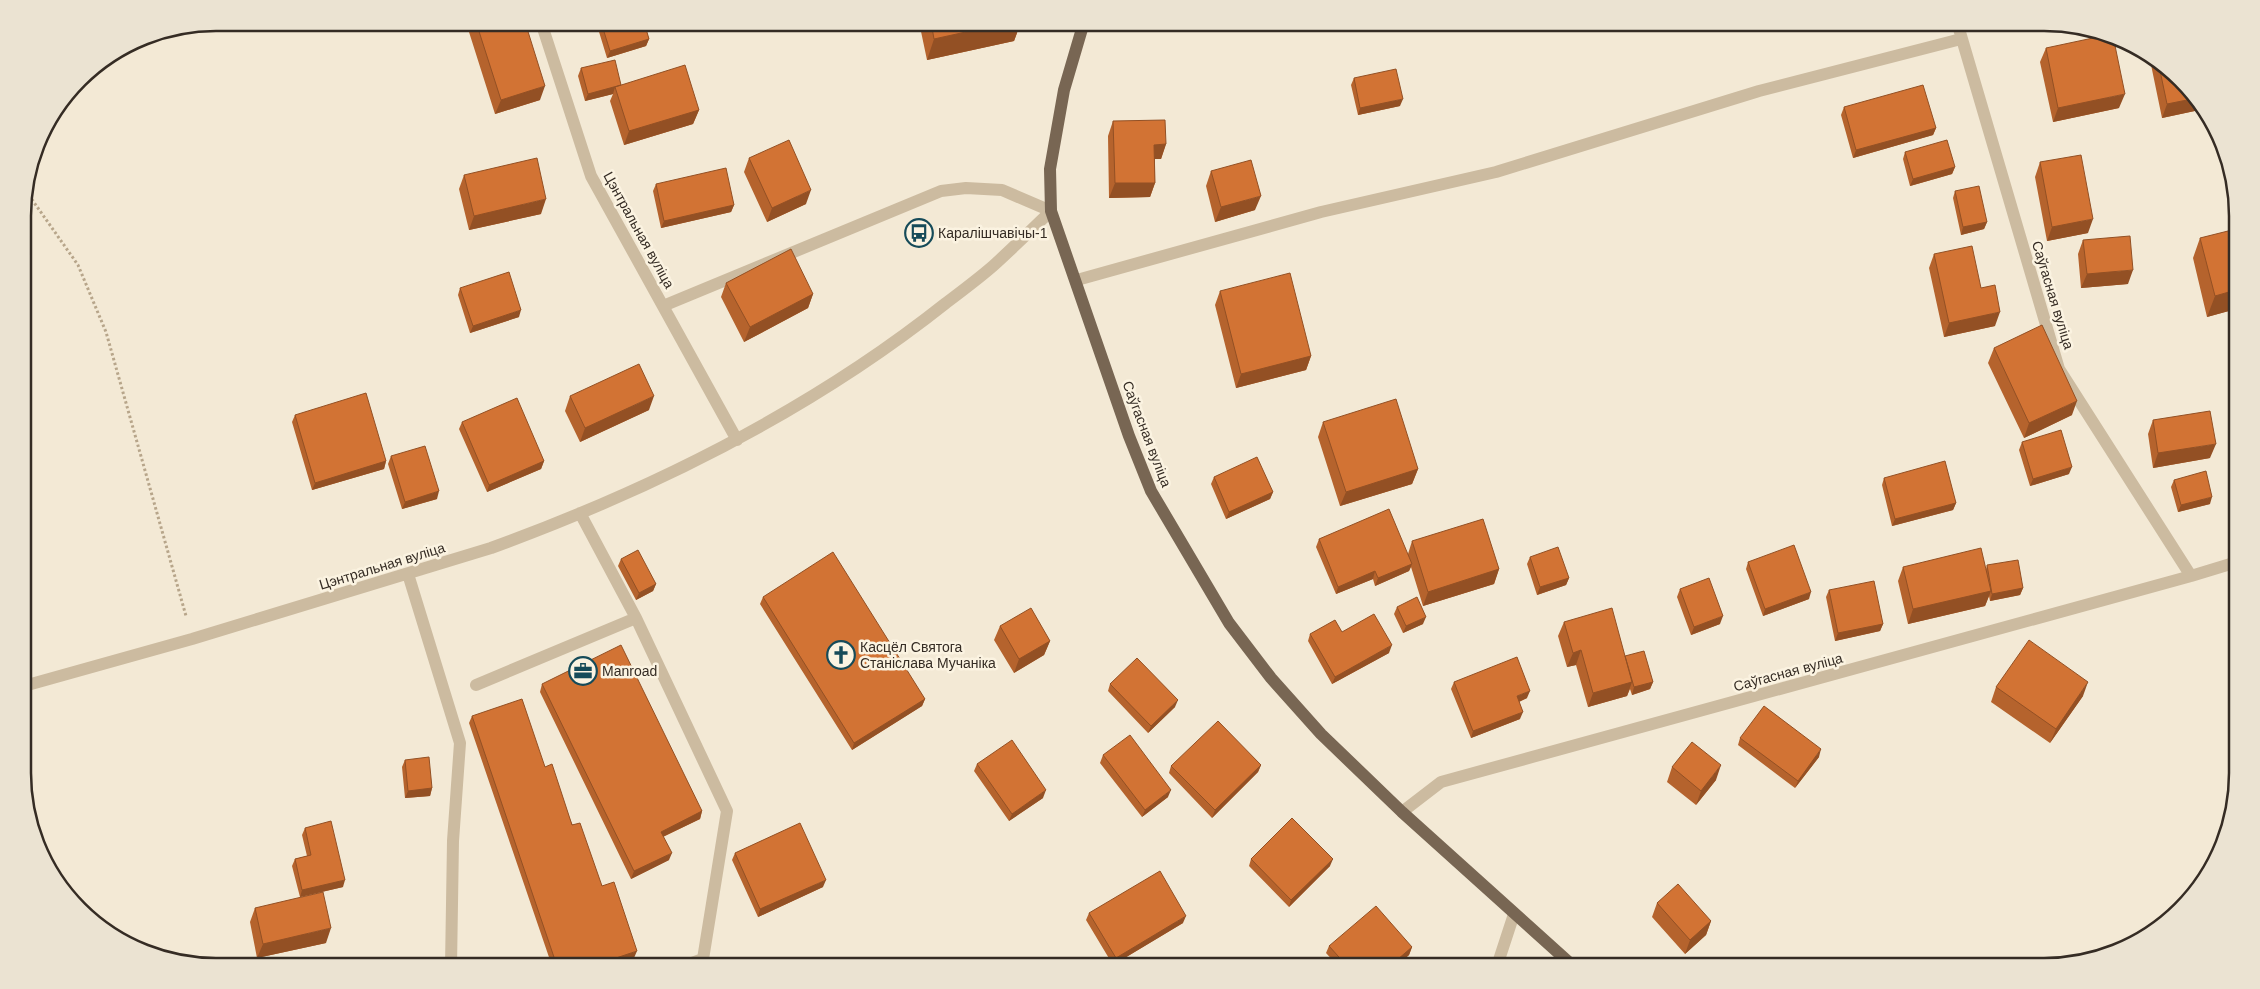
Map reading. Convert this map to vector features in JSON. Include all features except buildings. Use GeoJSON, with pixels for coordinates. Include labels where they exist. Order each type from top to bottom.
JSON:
{"type":"FeatureCollection","features":[{"type":"Feature","properties":{"kind":"main road","name":"Саўгасная вуліца"},"geometry":{"type":"LineString","coordinates":[[1081,31],[1064,90],[1050,169],[1051,211],[1077,280],[1129,436],[1151,491],[1229,622],[1271,678],[1321,734],[1402,812],[1564,958]]}},
{"type":"Feature","properties":{"kind":"street","name":"Цэнтральная вуліца"},"geometry":{"type":"LineString","coordinates":[[544,31],[591,176],[737,440]]}},
{"type":"Feature","properties":{"kind":"street","name":"Саўгасная вуліца"},"geometry":{"type":"LineString","coordinates":[[1959,31],[2059,370],[2191,576]]}},
{"type":"Feature","properties":{"kind":"street"},"geometry":{"type":"LineString","coordinates":[[1077,280],[1321,212],[1496,172],[1759,90],[1961,39]]}},
{"type":"Feature","properties":{"kind":"street"},"geometry":{"type":"LineString","coordinates":[[663,306],[941,191],[966,188],[1002,190],[1051,211]]}},
{"type":"Feature","properties":{"kind":"street","name":"Цэнтральная вуліца"},"geometry":{"type":"LineString","coordinates":[[31,684],[192,639],[408,574],[500,544],[635,489],[737,440],[813,396],[908,333],[992,267],[1051,211]]}},
{"type":"Feature","properties":{"kind":"street"},"geometry":{"type":"LineString","coordinates":[[580,513],[636,618],[727,811],[703,958]]}},
{"type":"Feature","properties":{"kind":"street","name":"Саўгасная вуліца"},"geometry":{"type":"LineString","coordinates":[[1402,812],[1441,782],[2229,564]]}},
{"type":"Feature","properties":{"kind":"street"},"geometry":{"type":"LineString","coordinates":[[408,574],[460,743],[453,841],[451,958]]}},
{"type":"Feature","properties":{"kind":"street"},"geometry":{"type":"LineString","coordinates":[[476,684],[636,618]]}},
{"type":"Feature","properties":{"kind":"street"},"geometry":{"type":"LineString","coordinates":[[1500,958],[1514,914]]}},
{"type":"Feature","properties":{"kind":"path"},"geometry":{"type":"LineString","coordinates":[[32,200],[78,265],[106,332],[192,639]]}},
{"type":"Feature","properties":{"kind":"place","name":"Каралішчавічы-1"},"geometry":{"type":"Point","coordinates":[919,233]}},
{"type":"Feature","properties":{"kind":"place","name":"Касцёл Святога Станіслава Мучаніка"},"geometry":{"type":"Point","coordinates":[841,655]}},
{"type":"Feature","properties":{"kind":"place","name":"Manroad"},"geometry":{"type":"Point","coordinates":[583,671]}}]}
